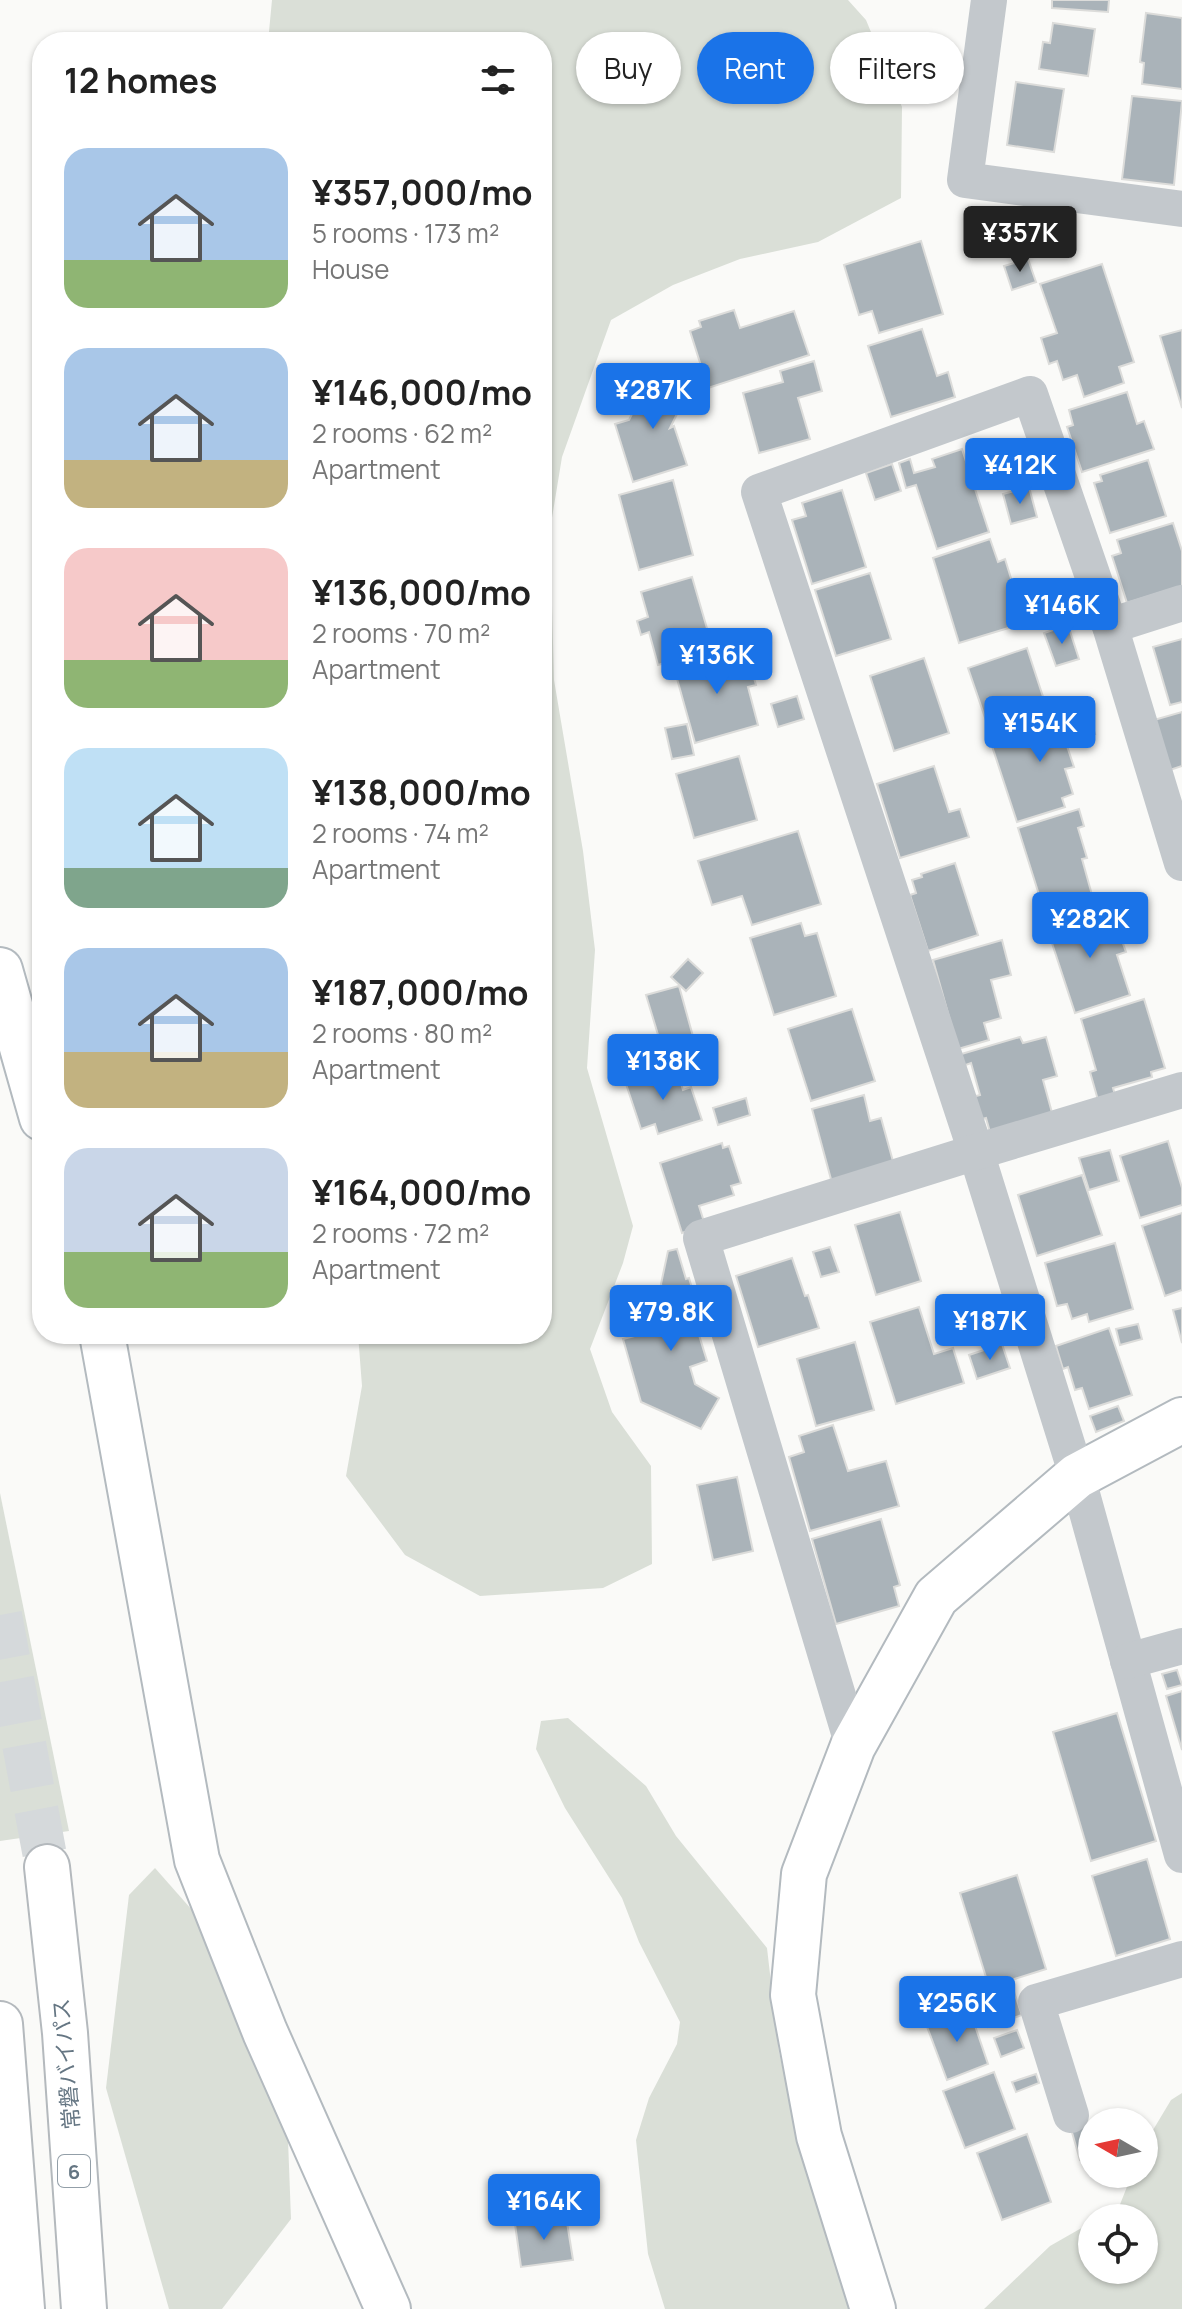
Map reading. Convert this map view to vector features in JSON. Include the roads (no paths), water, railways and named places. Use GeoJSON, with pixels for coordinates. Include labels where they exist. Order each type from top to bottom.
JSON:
{"type":"FeatureCollection","features":[{"type":"Feature","properties":{"kind":"main road"},"geometry":{"type":"LineString","coordinates":[[0,970],[32,1083]]}},
{"type":"Feature","properties":{"kind":"main road"},"geometry":{"type":"LineString","coordinates":[[104,1344],[197,1860],[265,2032],[388,2309]]}},
{"type":"Feature","properties":{"kind":"main road"},"geometry":{"type":"LineString","coordinates":[[873,2309],[819,2136],[793,1995],[804,1874],[853,1746],[936,1597],[1077,1476],[1182,1420]]}},
{"type":"Feature","properties":{"kind":"main road","name":"常磐バイパス"},"geometry":{"type":"LineString","coordinates":[[47,1867],[65,2033],[84,2309]]}},
{"type":"Feature","properties":{"kind":"main road"},"geometry":{"type":"LineString","coordinates":[[65,2033],[105,2309]]}},
{"type":"Feature","properties":{"kind":"main road"},"geometry":{"type":"LineString","coordinates":[[0,2183],[1,2035]]}},
{"type":"Feature","properties":{"kind":"main road"},"geometry":{"type":"LineString","coordinates":[[1,2035],[22,2309]]}},
{"type":"Feature","properties":{"kind":"street"},"geometry":{"type":"LineString","coordinates":[[989,0],[965,180],[1182,209]]}},
{"type":"Feature","properties":{"kind":"street"},"geometry":{"type":"LineString","coordinates":[[1182,863],[1110,626],[1030,394],[759,492],[976,1152],[1077,1476],[1182,1855]]}},
{"type":"Feature","properties":{"kind":"street"},"geometry":{"type":"LineString","coordinates":[[1110,626],[1182,603]]}},
{"type":"Feature","properties":{"kind":"street"},"geometry":{"type":"LineString","coordinates":[[853,1746],[701,1238],[1182,1090]]}},
{"type":"Feature","properties":{"kind":"street"},"geometry":{"type":"LineString","coordinates":[[1128,1661],[1182,1646]]}},
{"type":"Feature","properties":{"kind":"street"},"geometry":{"type":"LineString","coordinates":[[1071,2115],[1036,2002],[1182,1959]]}},
{"type":"Feature","properties":{"kind":"tunnel"},"geometry":{"type":"LineString","coordinates":[[0,1615],[47,1867]]}}]}
